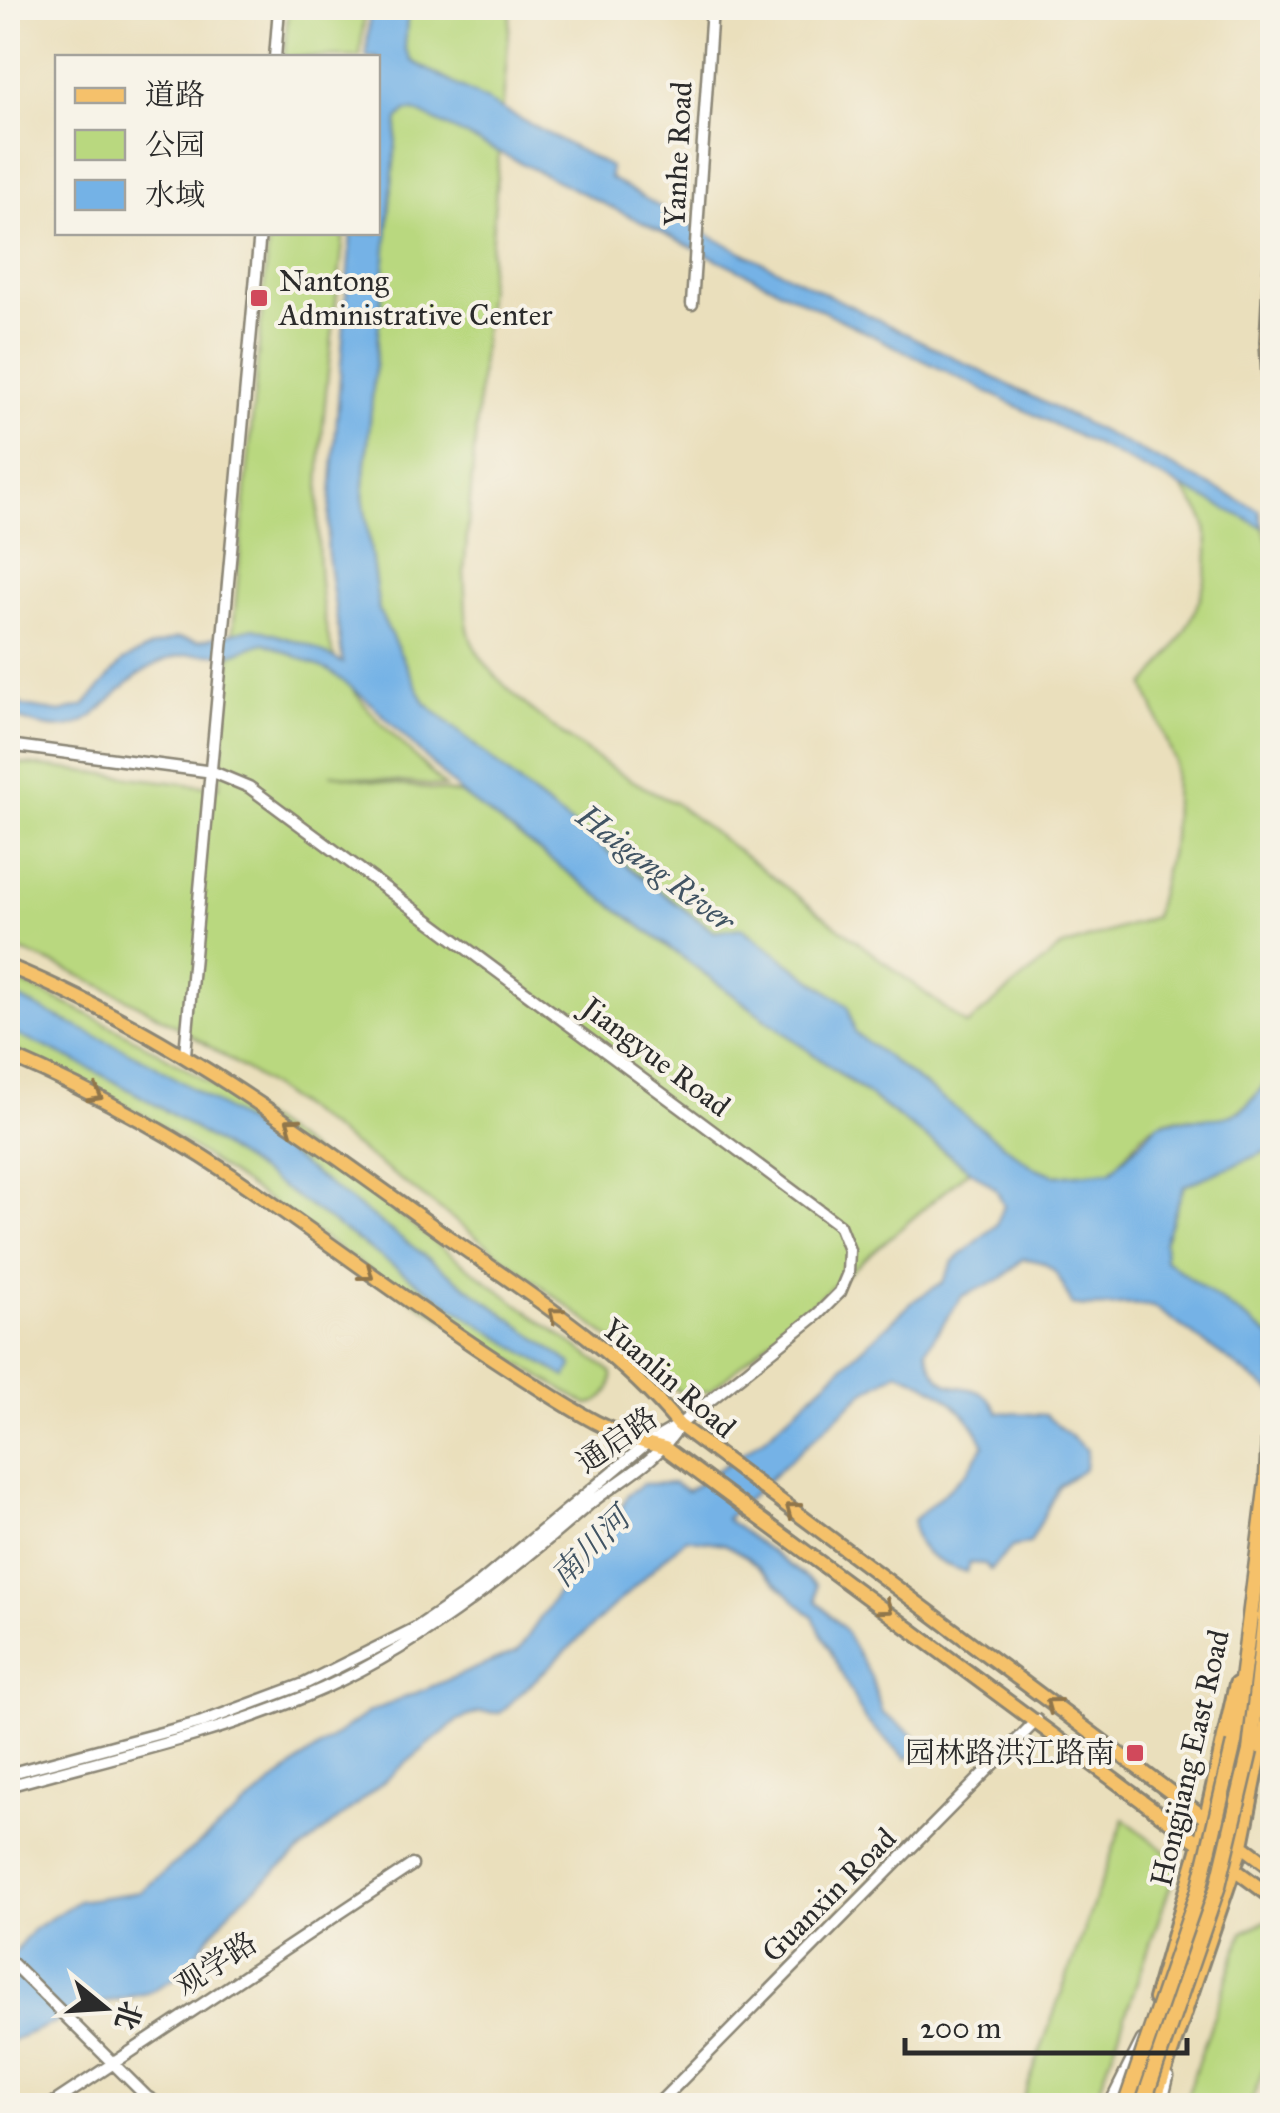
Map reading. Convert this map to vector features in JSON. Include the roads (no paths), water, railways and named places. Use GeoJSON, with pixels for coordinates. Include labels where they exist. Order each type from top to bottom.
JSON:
{"type":"FeatureCollection","features":[{"type":"Feature","properties":{"kind":"highway"},"geometry":{"type":"LineString","coordinates":[[1117,2106],[1144,2054],[1199,1890],[1222,1802],[1247,1661],[1267,1476],[1272,1383]]}},
{"type":"Feature","properties":{"kind":"highway"},"geometry":{"type":"LineString","coordinates":[[1267,1476],[1272,1450]]}},
{"type":"Feature","properties":{"kind":"highway"},"geometry":{"type":"LineString","coordinates":[[1142,2106],[1218,1886],[1240,1806],[1260,1678],[1272,1553]]}},
{"type":"Feature","properties":{"kind":"highway"},"geometry":{"type":"LineString","coordinates":[[1260,1678],[1272,1624]]}},
{"type":"Feature","properties":{"kind":"highway"},"geometry":{"type":"LineString","coordinates":[[1157,2106],[1160,2057]]}},
{"type":"Feature","properties":{"kind":"main road"},"geometry":{"type":"LineString","coordinates":[[1272,244],[1267,342],[1272,430]]}},
{"type":"Feature","properties":{"kind":"main road","name":"Yuanlin Road"},"geometry":{"type":"LineString","coordinates":[[8,966],[185,1054],[258,1100],[532,1296],[620,1364],[679,1425],[1272,1868]]}},
{"type":"Feature","properties":{"kind":"main road","name":"Yuanlin Road"},"geometry":{"type":"LineString","coordinates":[[8,1054],[78,1086],[176,1140],[264,1197],[406,1303],[600,1425],[665,1448],[1272,1897]]}},
{"type":"Feature","properties":{"kind":"main road","name":"Hongjiang East Road"},"geometry":{"type":"LineString","coordinates":[[1117,2106],[1147,2030],[1206,1818],[1240,1660],[1272,1412]]}},
{"type":"Feature","properties":{"kind":"main road"},"geometry":{"type":"LineString","coordinates":[[1157,2106],[1242,1845],[1272,1695]]}},
{"type":"Feature","properties":{"kind":"street"},"geometry":{"type":"LineString","coordinates":[[275,55],[279,8]]}},
{"type":"Feature","properties":{"kind":"street","name":"Yanhe Road"},"geometry":{"type":"LineString","coordinates":[[692,304],[712,8]]}},
{"type":"Feature","properties":{"kind":"street"},"geometry":{"type":"LineString","coordinates":[[185,1054],[260,235]]}},
{"type":"Feature","properties":{"kind":"street","name":"Jiangyue Road"},"geometry":{"type":"LineString","coordinates":[[8,745],[213,772],[249,786],[840,1224],[850,1250],[848,1274],[840,1292],[679,1425]]}},
{"type":"Feature","properties":{"kind":"street","name":"通启路"},"geometry":{"type":"LineString","coordinates":[[8,1774],[202,1722],[304,1684],[416,1628],[469,1592],[646,1444],[679,1425]]}},
{"type":"Feature","properties":{"kind":"street","name":"通启路"},"geometry":{"type":"LineString","coordinates":[[8,1786],[206,1732],[308,1695],[424,1634],[477,1600],[592,1502],[665,1448],[679,1425]]}},
{"type":"Feature","properties":{"kind":"street","name":"Guanxin Road"},"geometry":{"type":"LineString","coordinates":[[656,2106],[1037,1720]]}},
{"type":"Feature","properties":{"kind":"street","name":"观学路"},"geometry":{"type":"LineString","coordinates":[[49,2106],[412,1865]]}},
{"type":"Feature","properties":{"kind":"street"},"geometry":{"type":"LineString","coordinates":[[8,1960],[162,2106]]}},
{"type":"Feature","properties":{"kind":"water"},"geometry":{"type":"Polygon","coordinates":[[[370,8],[408,8],[405,48],[412,61],[610,167],[610,178],[708,235],[1259,510],[1263,527],[415,111],[406,111],[398,119],[363,496],[379,611],[425,703],[533,795],[714,932],[741,928],[848,1006],[855,1033],[1033,1167],[1057,1176],[1111,1171],[1159,1123],[1234,1114],[1258,1093],[1272,1072],[1272,1149],[1184,1186],[1164,1242],[1165,1260],[1272,1338],[1272,1392],[1156,1308],[1072,1305],[1049,1266],[1022,1259],[1003,1278],[962,1296],[926,1349],[933,1368],[950,1385],[979,1392],[998,1412],[1045,1415],[1087,1450],[1085,1468],[1059,1486],[1030,1543],[1012,1547],[990,1570],[985,1564],[969,1563],[966,1572],[922,1549],[914,1520],[967,1472],[984,1445],[949,1400],[898,1372],[863,1393],[726,1519],[816,1585],[816,1601],[844,1629],[871,1677],[882,1713],[913,1734],[921,1747],[907,1759],[865,1720],[813,1617],[747,1557],[724,1544],[686,1538],[500,1713],[480,1712],[458,1720],[234,1906],[177,1977],[147,1993],[102,2003],[8,2042],[8,1960],[34,1929],[78,1901],[140,1892],[300,1761],[367,1713],[518,1651],[571,1573],[606,1540],[628,1494],[643,1484],[673,1483],[687,1491],[766,1437],[915,1300],[943,1282],[953,1262],[996,1225],[1004,1206],[996,1189],[462,794],[371,703],[330,671],[265,643],[233,653],[186,655],[161,662],[140,674],[95,714],[62,728],[38,725],[8,714],[8,690],[23,706],[60,712],[84,706],[123,661],[177,638],[198,641],[254,628],[308,645],[343,663],[327,549],[351,235],[380,235],[380,55],[366,55],[370,8]]]}},
{"type":"Feature","properties":{"kind":"water"},"geometry":{"type":"Polygon","coordinates":[[[8,993],[151,1063],[233,1114],[573,1365],[566,1377],[495,1335],[225,1148],[156,1105],[84,1065],[8,1031],[8,993]]]}},
{"type":"Feature","properties":{"kind":"place","name":"Nantong Administrative Center"},"geometry":{"type":"Point","coordinates":[259,298]}},
{"type":"Feature","properties":{"kind":"place","name":"园林路洪江路南"},"geometry":{"type":"Point","coordinates":[1135,1753]}},
{"type":"Feature","properties":{"kind":"water label","name":"Haigang River"},"geometry":{"type":"Point","coordinates":[656,868]}},
{"type":"Feature","properties":{"kind":"water label","name":"南川河"},"geometry":{"type":"Point","coordinates":[590,1547]}}]}
